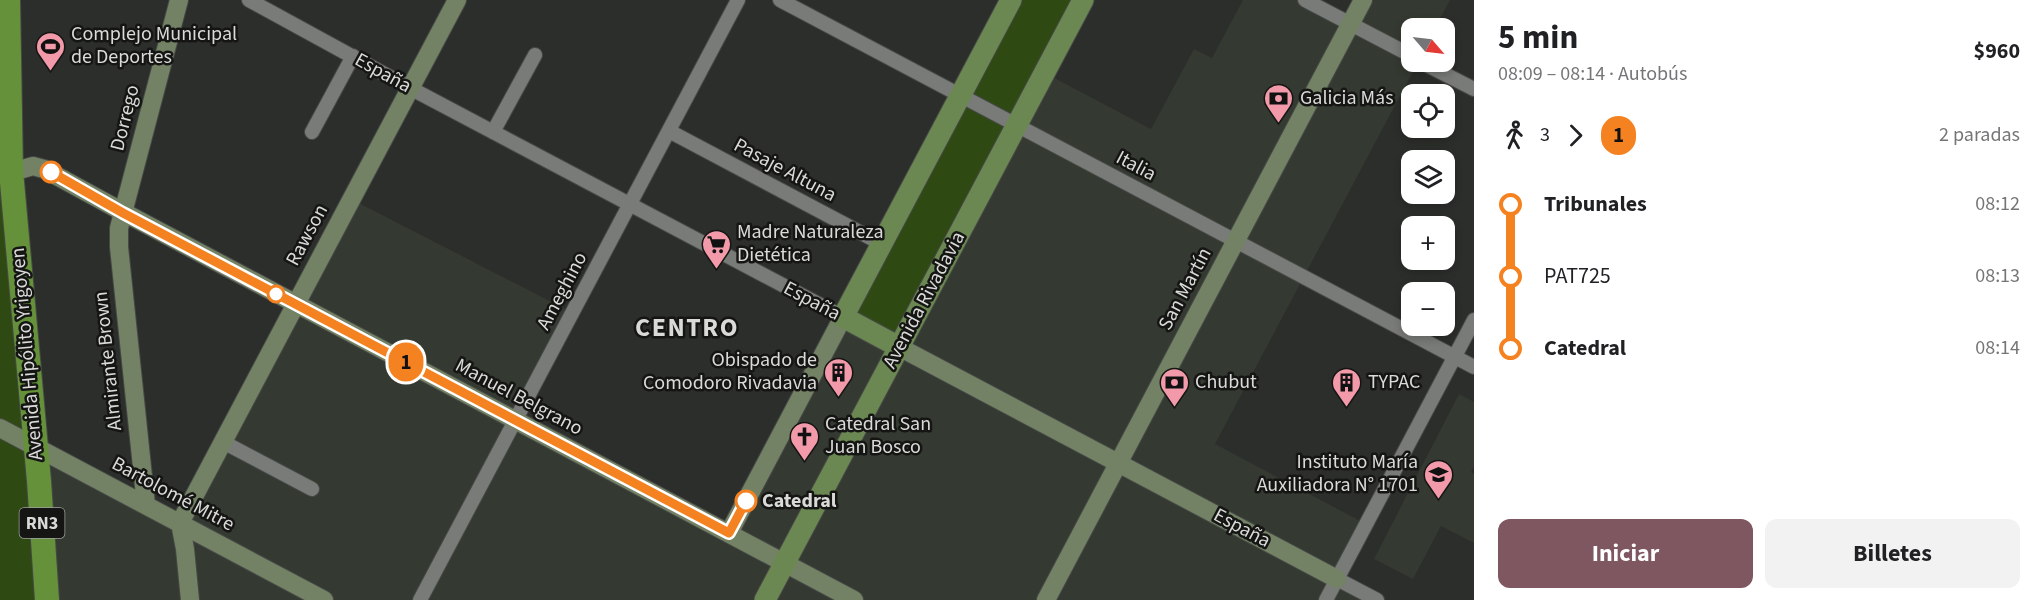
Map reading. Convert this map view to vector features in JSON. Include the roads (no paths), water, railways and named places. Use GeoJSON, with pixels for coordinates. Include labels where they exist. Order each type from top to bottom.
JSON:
{"type":"FeatureCollection","features":[{"type":"Feature","properties":{"kind":"highway","name":"Avenida Hipólito Yrigoyen"},"geometry":{"type":"LineString","coordinates":[[8,0],[5,173],[35,447],[47,600]]}},
{"type":"Feature","properties":{"kind":"main road"},"geometry":{"type":"LineString","coordinates":[[843,317],[1011,0]]}},
{"type":"Feature","properties":{"kind":"main road","name":"Avenida Rivadavia"},"geometry":{"type":"LineString","coordinates":[[765,600],[1083,0]]}},
{"type":"Feature","properties":{"kind":"main road","name":"España"},"geometry":{"type":"LineString","coordinates":[[843,317],[899,347]]}},
{"type":"Feature","properties":{"kind":"street","name":"Dorrego"},"geometry":{"type":"LineString","coordinates":[[123,213],[179,0]]}},
{"type":"Feature","properties":{"kind":"street","name":"España"},"geometry":{"type":"LineString","coordinates":[[249,0],[410,88],[843,317]]}},
{"type":"Feature","properties":{"kind":"street","name":"Rawson"},"geometry":{"type":"LineString","coordinates":[[180,523],[457,0]]}},
{"type":"Feature","properties":{"kind":"street","name":"Ameghino"},"geometry":{"type":"LineString","coordinates":[[420,600],[738,0]]}},
{"type":"Feature","properties":{"kind":"street","name":"Italia"},"geometry":{"type":"LineString","coordinates":[[780,0],[1474,367]]}},
{"type":"Feature","properties":{"kind":"street"},"geometry":{"type":"LineString","coordinates":[[1305,0],[1401,50]]}},
{"type":"Feature","properties":{"kind":"street","name":"San Martín"},"geometry":{"type":"LineString","coordinates":[[1046,600],[1363,0]]}},
{"type":"Feature","properties":{"kind":"street"},"geometry":{"type":"LineString","coordinates":[[493,132],[535,55]]}},
{"type":"Feature","properties":{"kind":"street"},"geometry":{"type":"LineString","coordinates":[[312,132],[353,56]]}},
{"type":"Feature","properties":{"kind":"street"},"geometry":{"type":"LineString","coordinates":[[1441,72],[1474,89]]}},
{"type":"Feature","properties":{"kind":"street","name":"Pasaje Altuna"},"geometry":{"type":"LineString","coordinates":[[669,131],[882,244]]}},
{"type":"Feature","properties":{"kind":"street","name":"Manuel Belgrano"},"geometry":{"type":"LineString","coordinates":[[5,173],[33,166],[44,169],[854,600]]}},
{"type":"Feature","properties":{"kind":"street","name":"Almirante Brown"},"geometry":{"type":"LineString","coordinates":[[123,213],[119,228],[119,247],[146,506]]}},
{"type":"Feature","properties":{"kind":"street"},"geometry":{"type":"LineString","coordinates":[[729,533],[843,317]]}},
{"type":"Feature","properties":{"kind":"street"},"geometry":{"type":"LineString","coordinates":[[1326,600],[1474,320]]}},
{"type":"Feature","properties":{"kind":"street","name":"España"},"geometry":{"type":"LineString","coordinates":[[899,347],[1377,600]]}},
{"type":"Feature","properties":{"kind":"street","name":"Bartolomé Mitre"},"geometry":{"type":"LineString","coordinates":[[0,428],[324,600]]}},
{"type":"Feature","properties":{"kind":"street"},"geometry":{"type":"LineString","coordinates":[[223,442],[312,489]]}},
{"type":"Feature","properties":{"kind":"street"},"geometry":{"type":"LineString","coordinates":[[180,523],[190,600]]}},
{"type":"Feature","properties":{"kind":"place","name":"Complejo Municipal de Deportes"},"geometry":{"type":"Point","coordinates":[50,72]}},
{"type":"Feature","properties":{"kind":"place","name":"Galicia Más"},"geometry":{"type":"Point","coordinates":[1279,124]}},
{"type":"Feature","properties":{"kind":"place","name":"Madre Naturaleza Dietética"},"geometry":{"type":"Point","coordinates":[716,270]}},
{"type":"Feature","properties":{"kind":"place","name":"Obispado de Comodoro Rivadavia"},"geometry":{"type":"Point","coordinates":[838,398]}},
{"type":"Feature","properties":{"kind":"place","name":"Chubut"},"geometry":{"type":"Point","coordinates":[1174,408]}},
{"type":"Feature","properties":{"kind":"place","name":"TYPAC"},"geometry":{"type":"Point","coordinates":[1347,408]}},
{"type":"Feature","properties":{"kind":"place","name":"Catedral San Juan Bosco"},"geometry":{"type":"Point","coordinates":[804,462]}},
{"type":"Feature","properties":{"kind":"place","name":"Instituto María Auxiliadora N° 1701"},"geometry":{"type":"Point","coordinates":[1439,500]}},
{"type":"Feature","properties":{"kind":"place","name":"Catedral"},"geometry":{"type":"Point","coordinates":[746,501]}},
{"type":"Feature","properties":{"kind":"district","name":"CENTRO"},"geometry":{"type":"Point","coordinates":[687,327]}}]}
